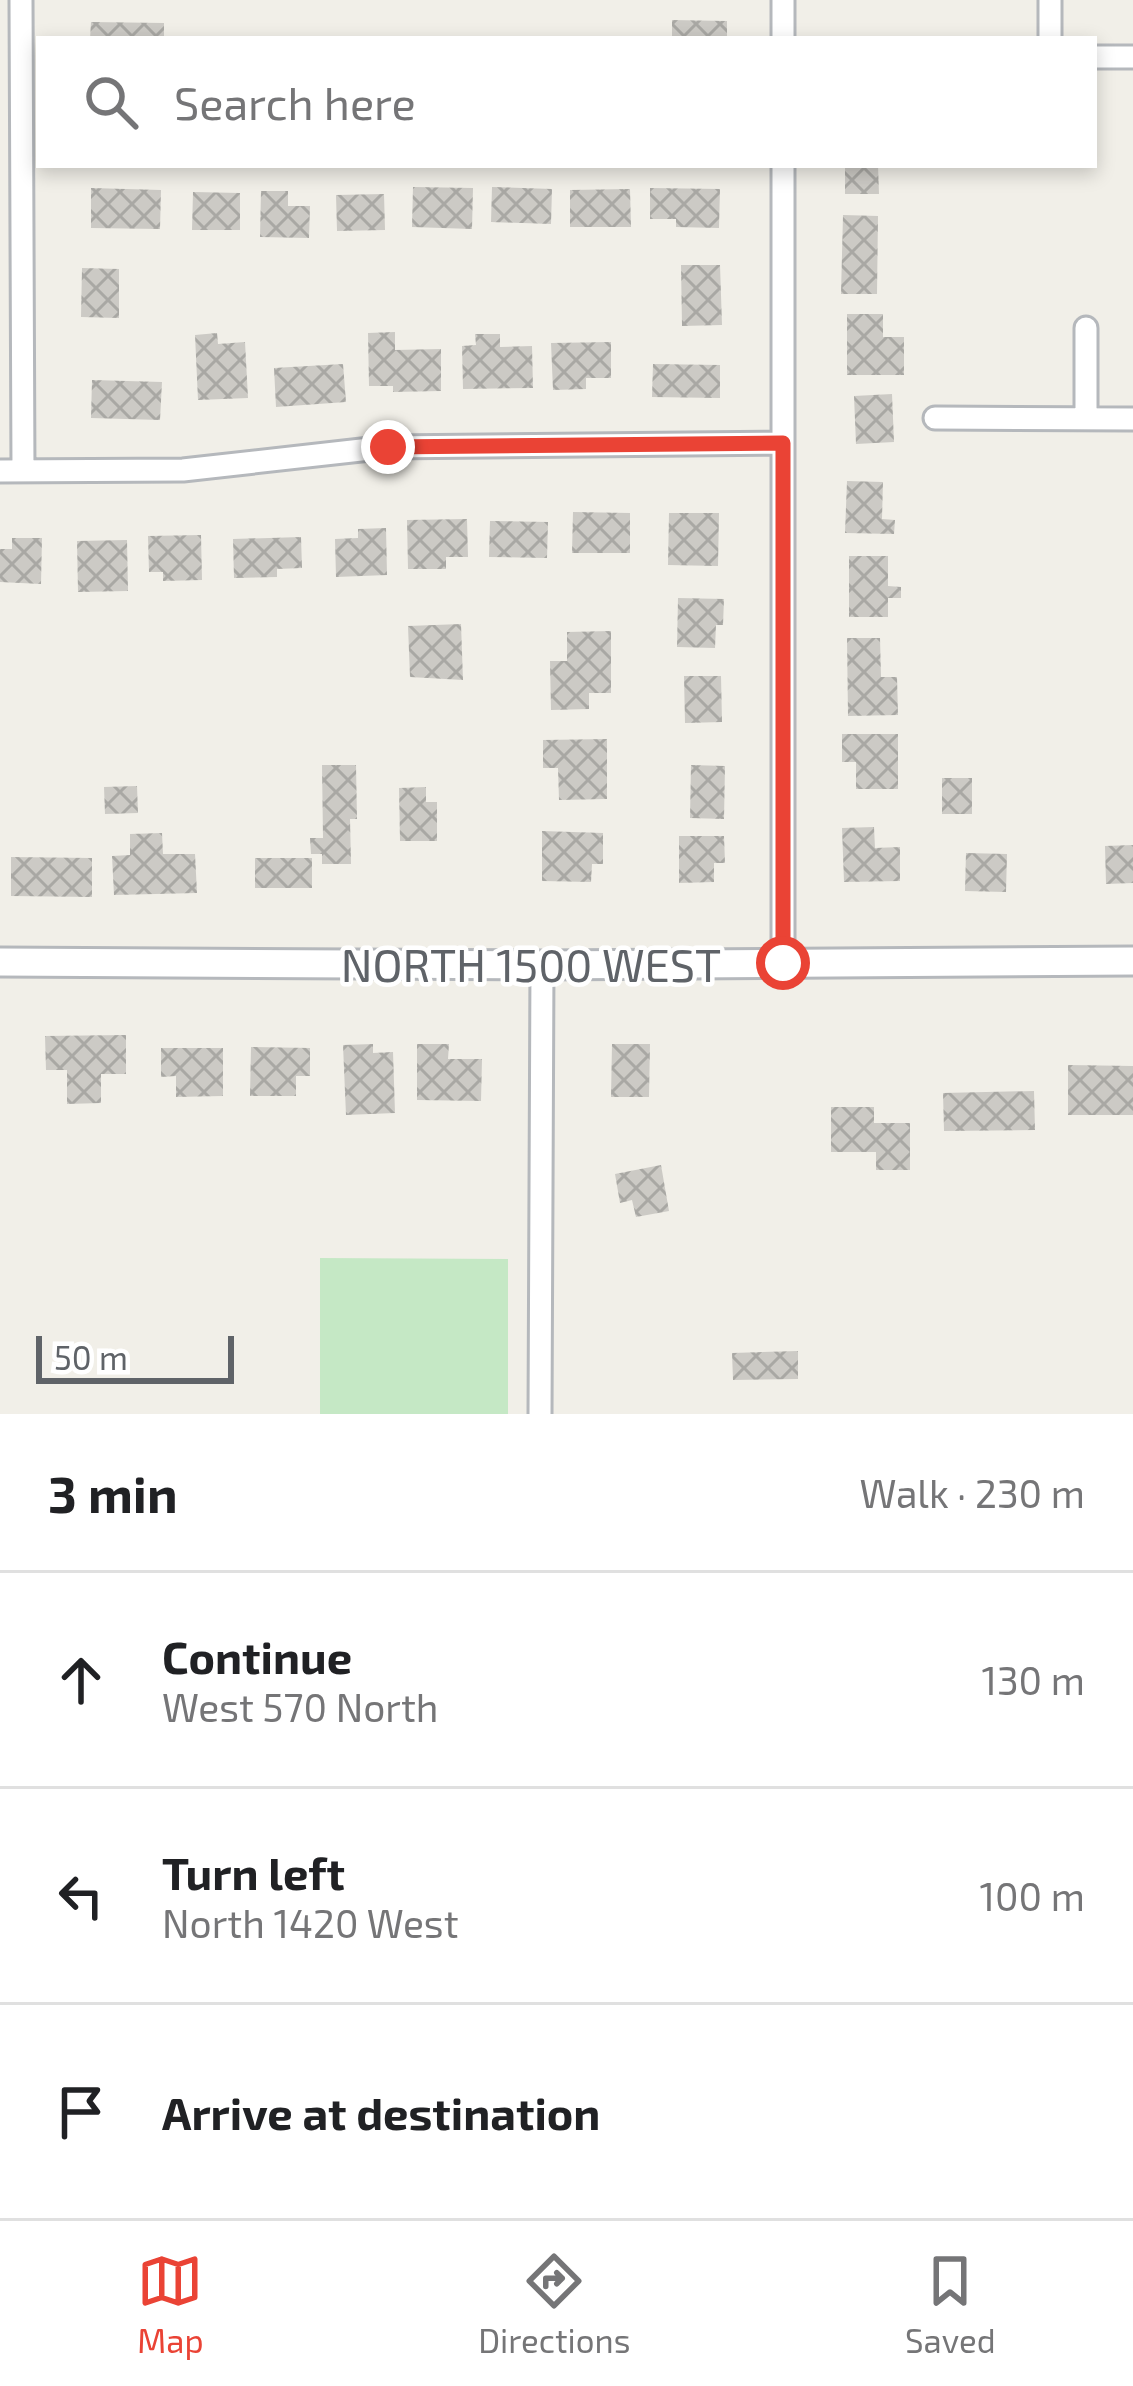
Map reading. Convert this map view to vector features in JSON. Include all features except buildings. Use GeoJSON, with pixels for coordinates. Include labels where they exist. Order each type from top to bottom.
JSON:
{"type":"FeatureCollection","features":[{"type":"Feature","properties":{"kind":"street"},"geometry":{"type":"LineString","coordinates":[[21,0],[30,124],[11,471],[183,470],[388,447],[783,443]]}},
{"type":"Feature","properties":{"kind":"street"},"geometry":{"type":"LineString","coordinates":[[783,0],[783,36]]}},
{"type":"Feature","properties":{"kind":"street"},"geometry":{"type":"LineString","coordinates":[[1050,0],[1050,36]]}},
{"type":"Feature","properties":{"kind":"street"},"geometry":{"type":"LineString","coordinates":[[1097,57],[1133,57]]}},
{"type":"Feature","properties":{"kind":"street"},"geometry":{"type":"LineString","coordinates":[[783,168],[783,963]]}},
{"type":"Feature","properties":{"kind":"street"},"geometry":{"type":"LineString","coordinates":[[1086,328],[1086,419]]}},
{"type":"Feature","properties":{"kind":"street"},"geometry":{"type":"LineString","coordinates":[[935,418],[1133,419]]}},
{"type":"Feature","properties":{"kind":"street","name":"NORTH 1500 WEST"},"geometry":{"type":"LineString","coordinates":[[0,962],[1133,961]]}},
{"type":"Feature","properties":{"kind":"street"},"geometry":{"type":"LineString","coordinates":[[540,1414],[542,964]]}},
{"type":"Feature","properties":{"kind":"green space"},"geometry":{"type":"Polygon","coordinates":[[[320,1258],[508,1259],[508,1414],[320,1414],[320,1258]]]}},
{"type":"Feature","properties":{"kind":"route"},"geometry":{"type":"LineString","coordinates":[[388,447],[783,443],[783,963]]}}]}
